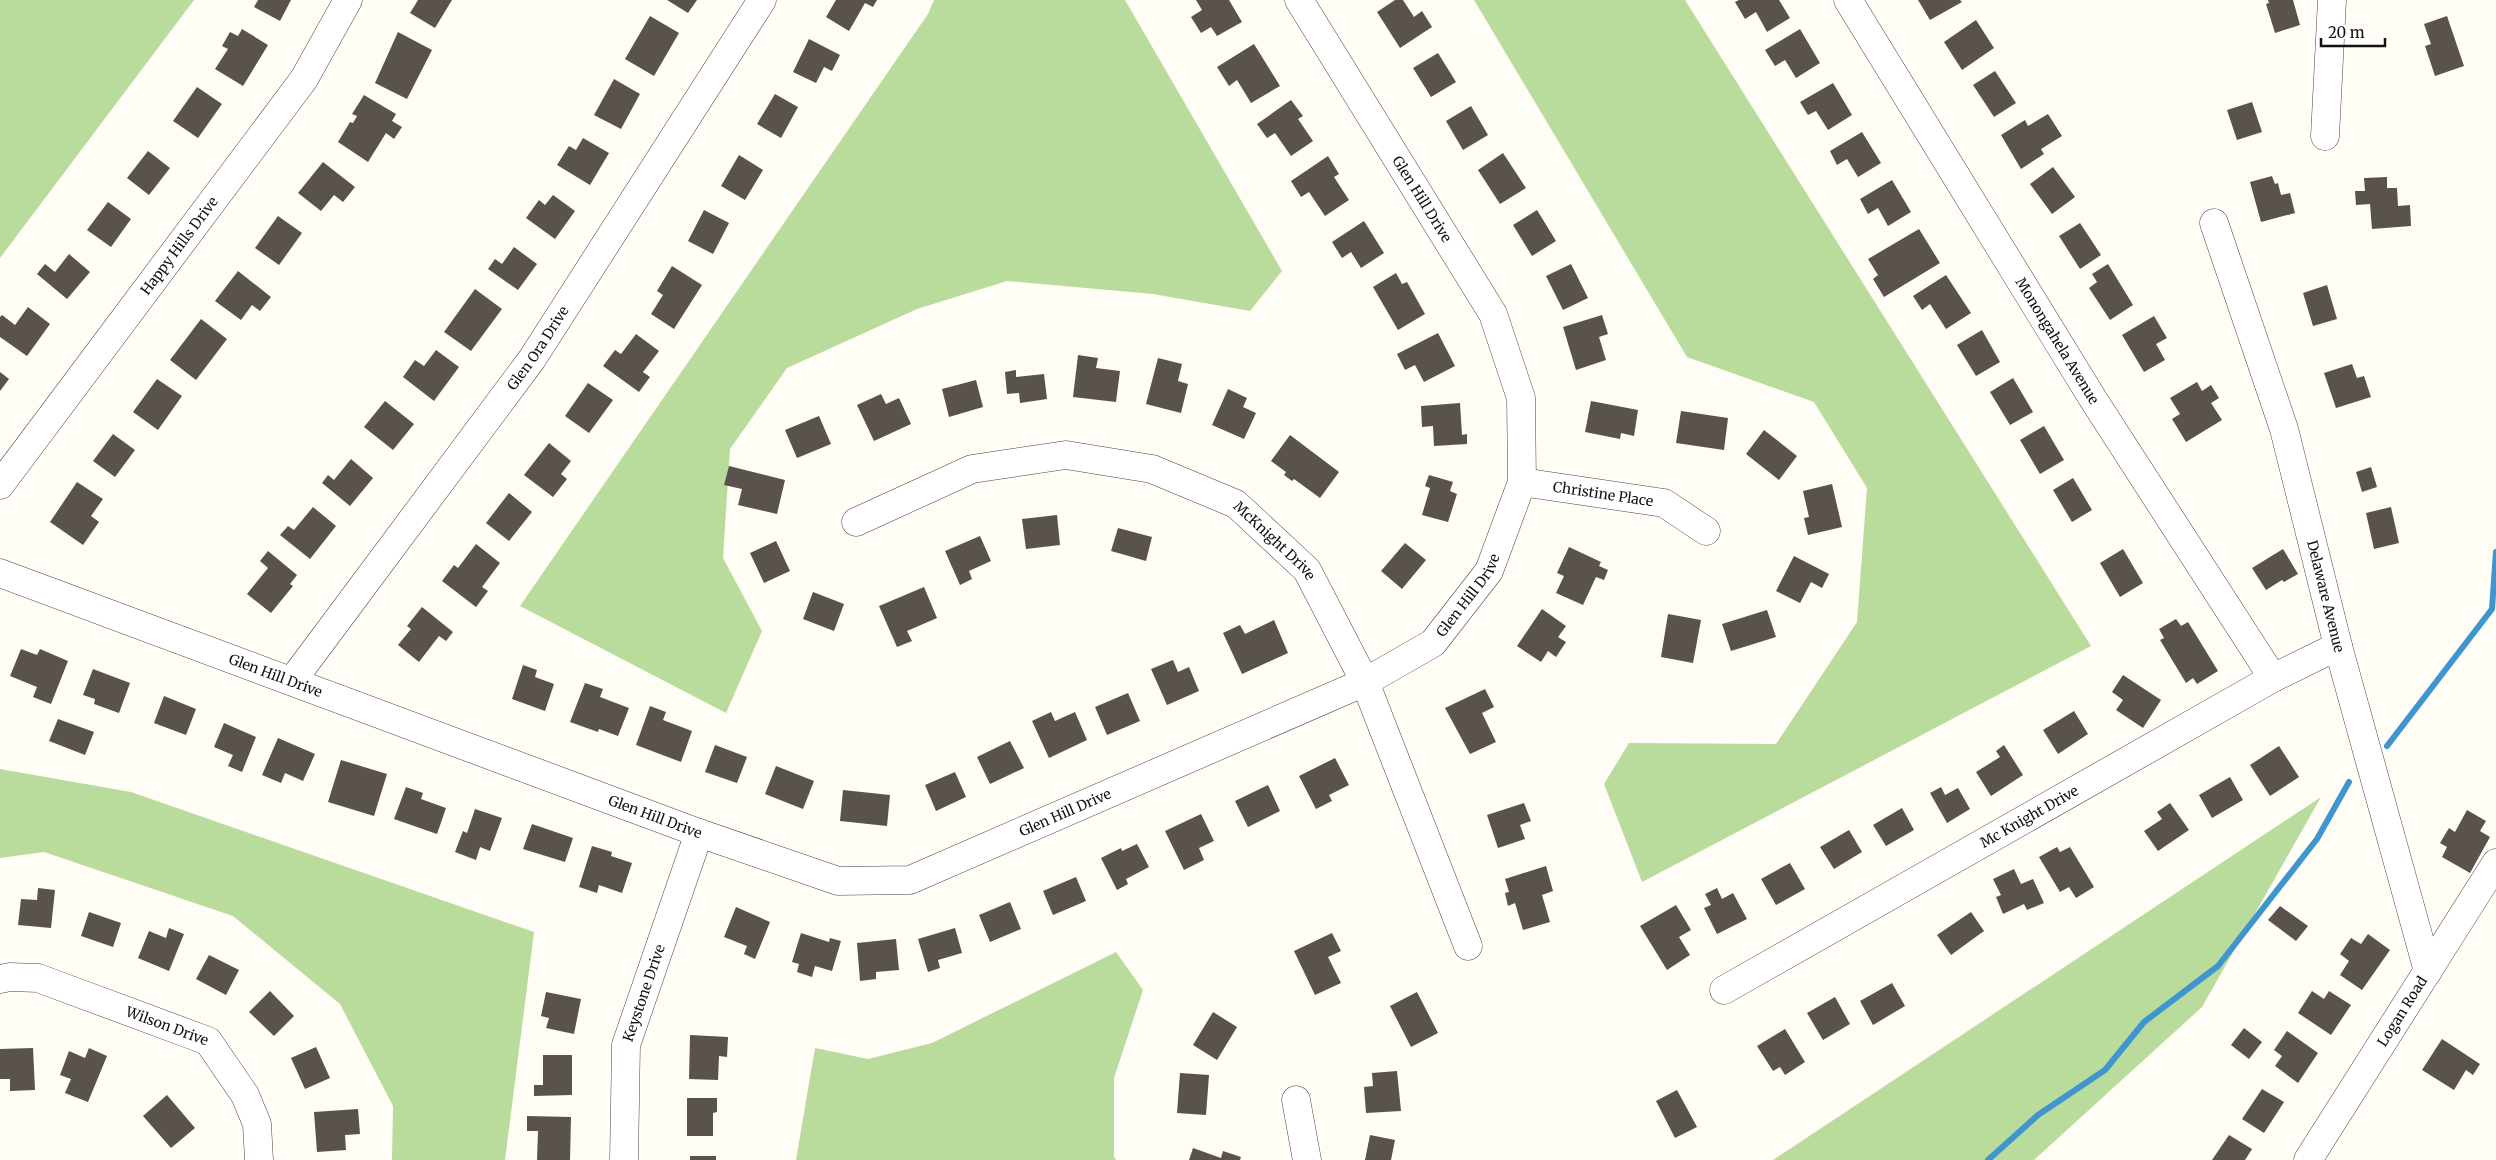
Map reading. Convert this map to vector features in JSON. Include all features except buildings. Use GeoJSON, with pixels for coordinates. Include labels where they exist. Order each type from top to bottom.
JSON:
{"type":"FeatureCollection","features":[{"type":"Feature","properties":{"kind":"street","name":"Happy Hills Drive"},"geometry":{"type":"LineString","coordinates":[[0,485],[304,79],[348,0]]}},
{"type":"Feature","properties":{"kind":"street","name":"Glen Ora Drive"},"geometry":{"type":"LineString","coordinates":[[292,681],[532,359],[762,0]]}},
{"type":"Feature","properties":{"kind":"street","name":"Glen Hill Drive"},"geometry":{"type":"LineString","coordinates":[[0,573],[699,833],[838,881],[910,880],[1365,682],[1432,643],[1489,571],[1522,482],[1521,398],[1493,314],[1299,0]]}},
{"type":"Feature","properties":{"kind":"street","name":"Monongahela Avenue"},"geometry":{"type":"LineString","coordinates":[[1848,0],[2093,399],[2273,678]]}},
{"type":"Feature","properties":{"kind":"street"},"geometry":{"type":"LineString","coordinates":[[2325,136],[2332,0]]}},
{"type":"Feature","properties":{"kind":"street","name":"Delaware Avenue"},"geometry":{"type":"LineString","coordinates":[[2214,223],[2284,429],[2338,646],[2428,971]]}},
{"type":"Feature","properties":{"kind":"street","name":"McKnight Drive"},"geometry":{"type":"LineString","coordinates":[[856,522],[972,469],[1066,455],[1152,469],[1236,504],[1307,570],[1365,682],[1468,946]]}},
{"type":"Feature","properties":{"kind":"street","name":"Christine Place"},"geometry":{"type":"LineString","coordinates":[[1522,482],[1664,503],[1706,531]]}},
{"type":"Feature","properties":{"kind":"street","name":"Mc Knight Drive"},"geometry":{"type":"LineString","coordinates":[[1724,990],[2273,678],[2338,646]]}},
{"type":"Feature","properties":{"kind":"street","name":"Keystone Drive"},"geometry":{"type":"LineString","coordinates":[[624,1160],[626,1045],[699,833]]}},
{"type":"Feature","properties":{"kind":"street","name":"Logan Road"},"geometry":{"type":"LineString","coordinates":[[2308,1160],[2496,863]]}},
{"type":"Feature","properties":{"kind":"street","name":"Wilson Drive"},"geometry":{"type":"LineString","coordinates":[[0,979],[10,977],[38,978],[208,1041],[248,1103],[257,1124],[259,1160]]}},
{"type":"Feature","properties":{"kind":"street"},"geometry":{"type":"LineString","coordinates":[[1296,1100],[1307,1160]]}},
{"type":"Feature","properties":{"kind":"green space"},"geometry":{"type":"Polygon","coordinates":[[[0,0],[194,0],[0,258],[0,0]]]}},
{"type":"Feature","properties":{"kind":"green space"},"geometry":{"type":"Polygon","coordinates":[[[934,0],[1125,0],[1282,271],[1250,311],[1153,294],[1007,281],[917,309],[787,368],[730,449],[723,558],[762,631],[726,713],[520,606],[928,14],[934,0]]]}},
{"type":"Feature","properties":{"kind":"green space"},"geometry":{"type":"Polygon","coordinates":[[[1474,0],[1685,0],[2091,646],[1642,882],[1604,784],[1629,743],[1776,744],[1857,622],[1867,488],[1814,402],[1687,357],[1474,0]]]}},
{"type":"Feature","properties":{"kind":"green space"},"geometry":{"type":"Polygon","coordinates":[[[0,769],[131,792],[534,932],[505,1160],[392,1160],[393,1106],[340,1004],[233,916],[44,852],[0,858],[0,769]]]}},
{"type":"Feature","properties":{"kind":"green space"},"geometry":{"type":"Polygon","coordinates":[[[2321,797],[2202,1007],[2034,1160],[1773,1160],[2321,797]]]}},
{"type":"Feature","properties":{"kind":"green space"},"geometry":{"type":"Polygon","coordinates":[[[1116,952],[1143,990],[1114,1078],[1114,1156],[1116,1160],[796,1160],[815,1048],[868,1059],[932,1043],[1116,952]]]}},
{"type":"Feature","properties":{"kind":"waterway"},"geometry":{"type":"LineString","coordinates":[[2387,746],[2492,609],[2496,552]]}},
{"type":"Feature","properties":{"kind":"waterway"},"geometry":{"type":"LineString","coordinates":[[1988,1160],[2038,1115],[2105,1070],[2144,1022],[2218,966],[2317,839],[2349,782]]}}]}
